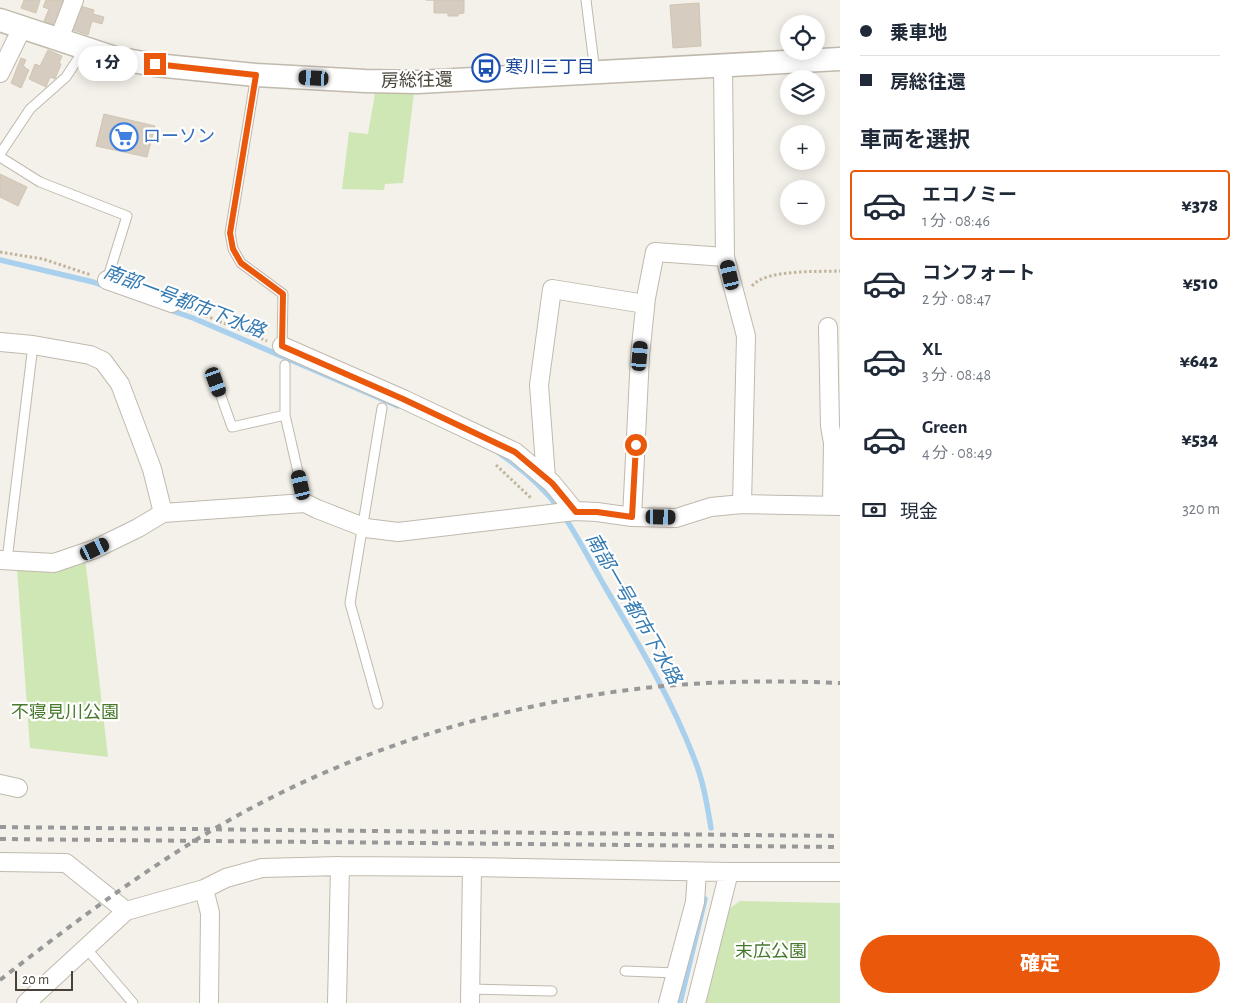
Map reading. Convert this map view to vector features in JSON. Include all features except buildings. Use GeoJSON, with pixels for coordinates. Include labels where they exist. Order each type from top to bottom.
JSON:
{"type":"FeatureCollection","features":[{"type":"Feature","properties":{"kind":"street"},"geometry":{"type":"LineString","coordinates":[[59,39],[74,0]]}},
{"type":"Feature","properties":{"kind":"street","name":"房総往還"},"geometry":{"type":"LineString","coordinates":[[0,20],[115,58],[163,66],[256,75],[365,81],[418,82],[840,59]]}},
{"type":"Feature","properties":{"kind":"street"},"geometry":{"type":"LineString","coordinates":[[0,74],[22,28]]}},
{"type":"Feature","properties":{"kind":"street"},"geometry":{"type":"LineString","coordinates":[[723,65],[726,257],[738,311],[746,336],[742,504]]}},
{"type":"Feature","properties":{"kind":"street"},"geometry":{"type":"LineString","coordinates":[[632,517],[640,356],[645,304],[655,252],[726,257]]}},
{"type":"Feature","properties":{"kind":"street"},"geometry":{"type":"LineString","coordinates":[[107,280],[172,303]]}},
{"type":"Feature","properties":{"kind":"street"},"geometry":{"type":"LineString","coordinates":[[561,513],[546,478],[539,385],[552,289],[645,304]]}},
{"type":"Feature","properties":{"kind":"street"},"geometry":{"type":"LineString","coordinates":[[4,560],[54,563],[95,549],[138,528],[163,513],[305,503],[362,526],[398,532],[561,513],[597,512],[632,517],[676,518],[711,508],[742,504],[836,506],[833,443],[830,426],[828,327]]}},
{"type":"Feature","properties":{"kind":"street"},"geometry":{"type":"LineString","coordinates":[[0,342],[34,345],[90,354],[103,361],[120,384],[152,469],[163,513]]}},
{"type":"Feature","properties":{"kind":"street"},"geometry":{"type":"LineString","coordinates":[[282,346],[480,434],[515,452],[546,478]]}},
{"type":"Feature","properties":{"kind":"street"},"geometry":{"type":"LineString","coordinates":[[0,784],[18,788]]}},
{"type":"Feature","properties":{"kind":"street"},"geometry":{"type":"LineString","coordinates":[[0,862],[66,863],[126,911]]}},
{"type":"Feature","properties":{"kind":"street"},"geometry":{"type":"LineString","coordinates":[[337,1003],[340,866]]}},
{"type":"Feature","properties":{"kind":"street"},"geometry":{"type":"LineString","coordinates":[[26,1003],[126,911],[204,889],[226,878],[262,868],[340,866],[698,872],[840,872]]}},
{"type":"Feature","properties":{"kind":"street"},"geometry":{"type":"LineString","coordinates":[[470,996],[472,867]]}},
{"type":"Feature","properties":{"kind":"street"},"geometry":{"type":"LineString","coordinates":[[668,1003],[695,902],[698,872]]}},
{"type":"Feature","properties":{"kind":"street"},"geometry":{"type":"LineString","coordinates":[[696,1003],[729,872]]}},
{"type":"Feature","properties":{"kind":"street"},"geometry":{"type":"LineString","coordinates":[[204,889],[210,914],[209,1003]]}},
{"type":"Feature","properties":{"kind":"lane"},"geometry":{"type":"LineString","coordinates":[[586,0],[595,73]]}},
{"type":"Feature","properties":{"kind":"lane"},"geometry":{"type":"LineString","coordinates":[[85,48],[66,78],[30,109],[0,155],[40,182],[127,216],[107,280]]}},
{"type":"Feature","properties":{"kind":"lane"},"geometry":{"type":"LineString","coordinates":[[256,75],[230,233],[233,249],[241,263],[283,294],[282,346]]}},
{"type":"Feature","properties":{"kind":"lane"},"geometry":{"type":"LineString","coordinates":[[4,560],[34,345]]}},
{"type":"Feature","properties":{"kind":"lane"},"geometry":{"type":"LineString","coordinates":[[285,365],[285,415],[305,503]]}},
{"type":"Feature","properties":{"kind":"lane"},"geometry":{"type":"LineString","coordinates":[[216,382],[232,427],[285,415]]}},
{"type":"Feature","properties":{"kind":"lane"},"geometry":{"type":"LineString","coordinates":[[378,704],[350,603],[382,408]]}},
{"type":"Feature","properties":{"kind":"lane"},"geometry":{"type":"LineString","coordinates":[[86,948],[133,1003]]}},
{"type":"Feature","properties":{"kind":"lane"},"geometry":{"type":"LineString","coordinates":[[625,971],[676,973]]}},
{"type":"Feature","properties":{"kind":"lane"},"geometry":{"type":"LineString","coordinates":[[470,996],[552,991]]}},
{"type":"Feature","properties":{"kind":"path"},"geometry":{"type":"LineString","coordinates":[[0,252],[43,259],[107,280]]}},
{"type":"Feature","properties":{"kind":"path"},"geometry":{"type":"LineString","coordinates":[[738,311],[744,295],[754,283],[769,276],[840,271]]}},
{"type":"Feature","properties":{"kind":"path"},"geometry":{"type":"LineString","coordinates":[[172,303],[282,346]]}},
{"type":"Feature","properties":{"kind":"path"},"geometry":{"type":"LineString","coordinates":[[492,461],[521,487],[561,513]]}},
{"type":"Feature","properties":{"kind":"green space"},"geometry":{"type":"Polygon","coordinates":[[[375,93],[414,93],[403,183],[385,184],[384,190],[342,189],[349,132],[368,134],[375,93]]]}},
{"type":"Feature","properties":{"kind":"green space","name":"不寝見川公園"},"geometry":{"type":"Polygon","coordinates":[[[85,557],[108,757],[30,748],[17,569],[85,557]]]}},
{"type":"Feature","properties":{"kind":"green space","name":"末広公園"},"geometry":{"type":"Polygon","coordinates":[[[740,901],[840,903],[840,1003],[703,1003],[726,911],[740,901]]]}},
{"type":"Feature","properties":{"kind":"waterway","name":"南部一号都市下水路"},"geometry":{"type":"LineString","coordinates":[[0,260],[107,287]]}},
{"type":"Feature","properties":{"kind":"waterway","name":"南部一号都市下水路"},"geometry":{"type":"LineString","coordinates":[[167,309],[193,318],[398,406]]}},
{"type":"Feature","properties":{"kind":"waterway","name":"南部一号都市下水路"},"geometry":{"type":"LineString","coordinates":[[499,453],[532,479],[560,510],[643,653],[676,715],[694,758],[702,783],[711,828]]}},
{"type":"Feature","properties":{"kind":"waterway","name":"南部一号都市下水路"},"geometry":{"type":"LineString","coordinates":[[680,1003],[705,899]]}},
{"type":"Feature","properties":{"kind":"railway"},"geometry":{"type":"LineString","coordinates":[[0,980],[138,877],[196,840],[272,797],[367,755],[467,723],[518,710],[620,691],[730,682],[840,683]]}},
{"type":"Feature","properties":{"kind":"railway"},"geometry":{"type":"LineString","coordinates":[[0,827],[840,836]]}},
{"type":"Feature","properties":{"kind":"railway"},"geometry":{"type":"LineString","coordinates":[[0,839],[840,847]]}},
{"type":"Feature","properties":{"kind":"place","name":"寒川三丁目"},"geometry":{"type":"Point","coordinates":[486,68]}},
{"type":"Feature","properties":{"kind":"place","name":"ローソン"},"geometry":{"type":"Point","coordinates":[124,137]}},
{"type":"Feature","properties":{"kind":"route"},"geometry":{"type":"LineString","coordinates":[[155,64],[256,75],[230,233],[233,249],[241,263],[283,294],[282,346],[480,434],[515,452],[552,483],[576,512],[597,512],[632,517],[636,445]]}}]}
